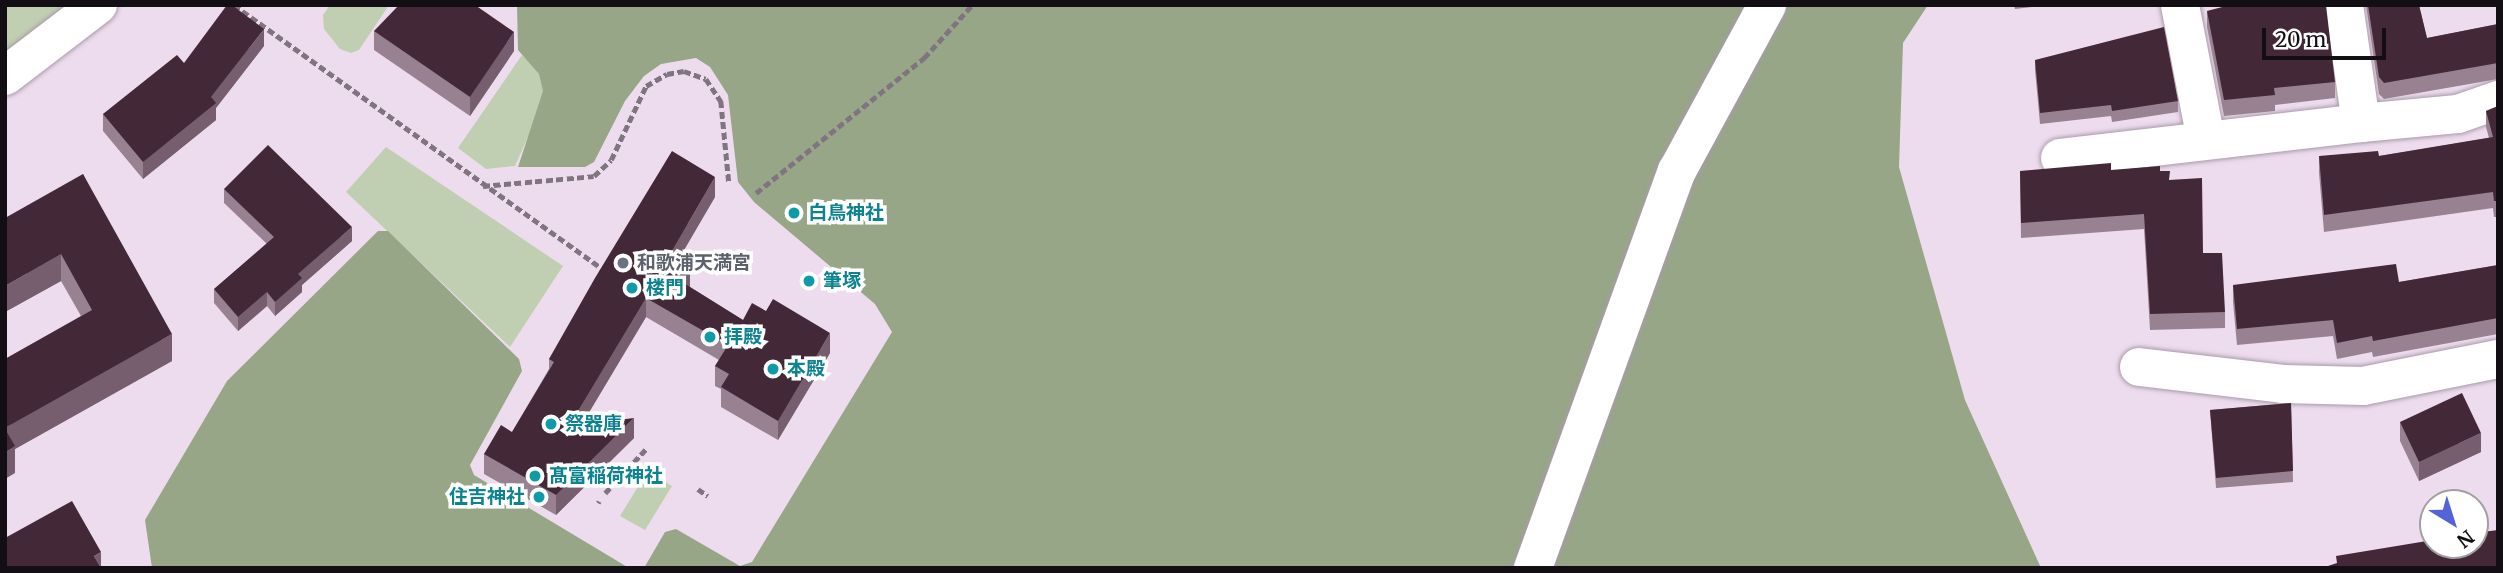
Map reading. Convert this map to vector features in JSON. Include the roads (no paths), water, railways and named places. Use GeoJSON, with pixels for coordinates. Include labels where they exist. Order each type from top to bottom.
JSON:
{"type":"FeatureCollection","features":[{"type":"Feature","properties":{"kind":"street"},"geometry":{"type":"LineString","coordinates":[[5,76],[99,5]]}},
{"type":"Feature","properties":{"kind":"street"},"geometry":{"type":"LineString","coordinates":[[1533,568],[1677,171],[1767,5]]}},
{"type":"Feature","properties":{"kind":"street"},"geometry":{"type":"LineString","coordinates":[[2180,5],[2206,140]]}},
{"type":"Feature","properties":{"kind":"street"},"geometry":{"type":"LineString","coordinates":[[2344,5],[2361,123]]}},
{"type":"Feature","properties":{"kind":"street"},"geometry":{"type":"LineString","coordinates":[[2060,159],[2206,140],[2458,114],[2498,100]]}},
{"type":"Feature","properties":{"kind":"street"},"geometry":{"type":"LineString","coordinates":[[2139,367],[2283,384],[2363,386],[2498,359]]}},
{"type":"Feature","properties":{"kind":"place","name":"白鳥神社"},"geometry":{"type":"Point","coordinates":[794,213]}},
{"type":"Feature","properties":{"kind":"place","name":"和歌浦天満宮"},"geometry":{"type":"Point","coordinates":[623,263]}},
{"type":"Feature","properties":{"kind":"place","name":"筆塚"},"geometry":{"type":"Point","coordinates":[809,281]}},
{"type":"Feature","properties":{"kind":"place","name":"楼門"},"geometry":{"type":"Point","coordinates":[632,288]}},
{"type":"Feature","properties":{"kind":"place","name":"拝殿"},"geometry":{"type":"Point","coordinates":[710,337]}},
{"type":"Feature","properties":{"kind":"place","name":"本殿"},"geometry":{"type":"Point","coordinates":[773,369]}},
{"type":"Feature","properties":{"kind":"place","name":"祭器庫"},"geometry":{"type":"Point","coordinates":[551,424]}},
{"type":"Feature","properties":{"kind":"place","name":"髙富稲荷神社"},"geometry":{"type":"Point","coordinates":[535,476]}},
{"type":"Feature","properties":{"kind":"place","name":"住吉神社"},"geometry":{"type":"Point","coordinates":[539,497]}}]}
